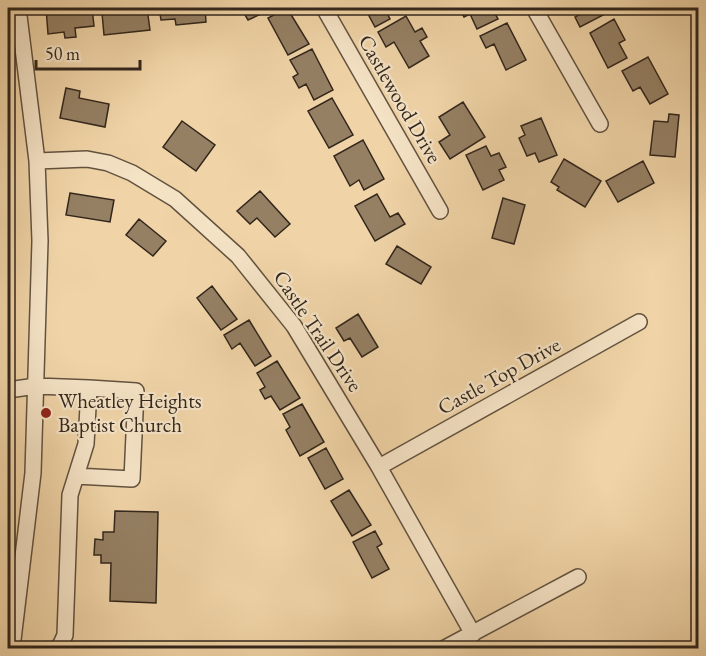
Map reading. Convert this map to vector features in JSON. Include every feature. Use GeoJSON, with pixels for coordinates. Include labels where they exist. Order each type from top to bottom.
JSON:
{"type":"FeatureCollection","features":[{"type":"Feature","properties":{"kind":"street"},"geometry":{"type":"LineString","coordinates":[[12,648],[14,585],[33,473],[40,242],[37,161],[18,8]]}},
{"type":"Feature","properties":{"kind":"street","name":"Castlewood Drive"},"geometry":{"type":"LineString","coordinates":[[324,8],[440,211]]}},
{"type":"Feature","properties":{"kind":"street"},"geometry":{"type":"LineString","coordinates":[[534,8],[600,124]]}},
{"type":"Feature","properties":{"kind":"street","name":"Castle Trail Drive"},"geometry":{"type":"LineString","coordinates":[[37,161],[74,158],[108,163],[132,173],[175,199],[238,256],[294,326],[379,467],[473,634]]}},
{"type":"Feature","properties":{"kind":"street","name":"Castle Top Drive"},"geometry":{"type":"LineString","coordinates":[[379,467],[639,322]]}},
{"type":"Feature","properties":{"kind":"street"},"geometry":{"type":"LineString","coordinates":[[8,390],[36,386],[136,391],[132,479],[76,476]]}},
{"type":"Feature","properties":{"kind":"street"},"geometry":{"type":"LineString","coordinates":[[57,648],[65,635],[70,495],[86,444],[89,388]]}},
{"type":"Feature","properties":{"kind":"street"},"geometry":{"type":"LineString","coordinates":[[445,648],[578,577]]}},
{"type":"Feature","properties":{"kind":"building"},"geometry":{"type":"Polygon","coordinates":[[[46,8],[92,8],[94,26],[75,28],[76,37],[65,38],[64,32],[48,34],[46,8]]]}},
{"type":"Feature","properties":{"kind":"building"},"geometry":{"type":"Polygon","coordinates":[[[131,8],[147,8],[150,30],[104,35],[102,13],[131,10],[131,8]]]}},
{"type":"Feature","properties":{"kind":"building"},"geometry":{"type":"Polygon","coordinates":[[[159,8],[205,8],[206,22],[176,25],[175,19],[161,20],[159,8]]]}},
{"type":"Feature","properties":{"kind":"building"},"geometry":{"type":"Polygon","coordinates":[[[241,8],[274,8],[248,20],[241,8]]]}},
{"type":"Feature","properties":{"kind":"building"},"geometry":{"type":"Polygon","coordinates":[[[287,8],[309,44],[288,55],[268,18],[287,8]]]}},
{"type":"Feature","properties":{"kind":"building"},"geometry":{"type":"Polygon","coordinates":[[[367,8],[395,9],[387,13],[390,19],[375,27],[367,8]]]}},
{"type":"Feature","properties":{"kind":"building"},"geometry":{"type":"Polygon","coordinates":[[[492,8],[498,19],[477,29],[470,14],[464,17],[460,9],[492,8]]]}},
{"type":"Feature","properties":{"kind":"building"},"geometry":{"type":"Polygon","coordinates":[[[581,8],[607,8],[609,12],[580,27],[575,17],[584,12],[581,8]]]}},
{"type":"Feature","properties":{"kind":"building"},"geometry":{"type":"Polygon","coordinates":[[[406,16],[415,32],[422,28],[427,37],[420,41],[429,56],[409,68],[394,42],[386,47],[378,32],[406,16]]]}},
{"type":"Feature","properties":{"kind":"building"},"geometry":{"type":"Polygon","coordinates":[[[614,19],[625,40],[619,43],[627,58],[608,68],[590,33],[614,19]]]}},
{"type":"Feature","properties":{"kind":"building"},"geometry":{"type":"Polygon","coordinates":[[[507,23],[526,60],[506,70],[494,44],[486,48],[480,36],[507,23]]]}},
{"type":"Feature","properties":{"kind":"building"},"geometry":{"type":"Polygon","coordinates":[[[312,49],[333,90],[314,100],[306,84],[299,88],[293,77],[298,74],[290,60],[312,49]]]}},
{"type":"Feature","properties":{"kind":"building"},"geometry":{"type":"Polygon","coordinates":[[[648,57],[668,94],[650,104],[640,87],[633,91],[622,71],[648,57]]]}},
{"type":"Feature","properties":{"kind":"building"},"geometry":{"type":"Polygon","coordinates":[[[66,88],[80,91],[79,98],[109,104],[105,127],[60,118],[66,88]]]}},
{"type":"Feature","properties":{"kind":"building"},"geometry":{"type":"Polygon","coordinates":[[[332,98],[353,135],[329,148],[308,111],[332,98]]]}},
{"type":"Feature","properties":{"kind":"building"},"geometry":{"type":"Polygon","coordinates":[[[463,102],[485,137],[450,159],[439,142],[450,135],[439,117],[463,102]]]}},
{"type":"Feature","properties":{"kind":"building"},"geometry":{"type":"Polygon","coordinates":[[[669,114],[679,115],[675,157],[650,155],[654,121],[668,122],[669,114]]]}},
{"type":"Feature","properties":{"kind":"building"},"geometry":{"type":"Polygon","coordinates":[[[541,118],[557,155],[539,162],[535,153],[527,156],[519,138],[525,135],[521,126],[541,118]]]}},
{"type":"Feature","properties":{"kind":"building"},"geometry":{"type":"Polygon","coordinates":[[[182,121],[215,145],[196,171],[163,147],[182,121]]]}},
{"type":"Feature","properties":{"kind":"building"},"geometry":{"type":"Polygon","coordinates":[[[363,140],[384,179],[364,190],[359,180],[350,186],[334,156],[363,140]]]}},
{"type":"Feature","properties":{"kind":"building"},"geometry":{"type":"Polygon","coordinates":[[[486,146],[491,156],[499,153],[506,167],[499,170],[504,180],[483,190],[466,155],[486,146]]]}},
{"type":"Feature","properties":{"kind":"building"},"geometry":{"type":"Polygon","coordinates":[[[564,159],[601,181],[585,207],[557,190],[559,187],[551,182],[564,159]]]}},
{"type":"Feature","properties":{"kind":"building"},"geometry":{"type":"Polygon","coordinates":[[[643,161],[654,183],[618,202],[606,181],[643,161]]]}},
{"type":"Feature","properties":{"kind":"building"},"geometry":{"type":"Polygon","coordinates":[[[260,191],[290,224],[275,237],[257,218],[250,224],[237,211],[260,191]]]}},
{"type":"Feature","properties":{"kind":"building"},"geometry":{"type":"Polygon","coordinates":[[[70,193],[114,200],[110,222],[66,215],[70,193]]]}},
{"type":"Feature","properties":{"kind":"building"},"geometry":{"type":"Polygon","coordinates":[[[377,194],[390,217],[398,213],[405,224],[375,241],[355,206],[377,194]]]}},
{"type":"Feature","properties":{"kind":"building"},"geometry":{"type":"Polygon","coordinates":[[[503,198],[525,205],[514,244],[492,238],[503,198]]]}},
{"type":"Feature","properties":{"kind":"building"},"geometry":{"type":"Polygon","coordinates":[[[139,219],[166,241],[153,256],[126,235],[139,219]]]}},
{"type":"Feature","properties":{"kind":"building"},"geometry":{"type":"Polygon","coordinates":[[[397,246],[431,267],[421,284],[386,264],[397,246]]]}},
{"type":"Feature","properties":{"kind":"building"},"geometry":{"type":"Polygon","coordinates":[[[212,286],[237,319],[221,330],[197,298],[212,286]]]}},
{"type":"Feature","properties":{"kind":"building"},"geometry":{"type":"Polygon","coordinates":[[[358,314],[378,347],[362,357],[350,338],[344,341],[336,328],[358,314]]]}},
{"type":"Feature","properties":{"kind":"building"},"geometry":{"type":"Polygon","coordinates":[[[249,320],[271,356],[255,366],[240,343],[232,349],[224,335],[249,320]]]}},
{"type":"Feature","properties":{"kind":"building"},"geometry":{"type":"Polygon","coordinates":[[[277,361],[300,398],[280,410],[271,396],[265,399],[260,390],[265,387],[257,373],[277,361]]]}},
{"type":"Feature","properties":{"kind":"building"},"geometry":{"type":"Polygon","coordinates":[[[302,404],[324,442],[300,456],[286,430],[290,427],[283,414],[302,404]]]}},
{"type":"Feature","properties":{"kind":"building"},"geometry":{"type":"Polygon","coordinates":[[[326,448],[343,479],[325,489],[308,458],[326,448]]]}},
{"type":"Feature","properties":{"kind":"building"},"geometry":{"type":"Polygon","coordinates":[[[349,490],[371,525],[352,536],[331,501],[349,490]]]}},
{"type":"Feature","properties":{"kind":"building"},"geometry":{"type":"Polygon","coordinates":[[[115,511],[158,512],[156,603],[110,601],[111,563],[101,563],[101,555],[94,555],[95,539],[103,540],[103,532],[114,532],[115,511]]]}},
{"type":"Feature","properties":{"kind":"building"},"geometry":{"type":"Polygon","coordinates":[[[375,531],[382,544],[377,547],[389,569],[372,578],[353,542],[375,531]]]}},
{"type":"Feature","properties":{"kind":"waterway"},"geometry":{"type":"LineString","coordinates":[[8,170],[13,169]]}},
{"type":"Feature","properties":{"kind":"place","name":"Wheatley Heights Baptist Church"},"geometry":{"type":"Point","coordinates":[46,413]}}]}
